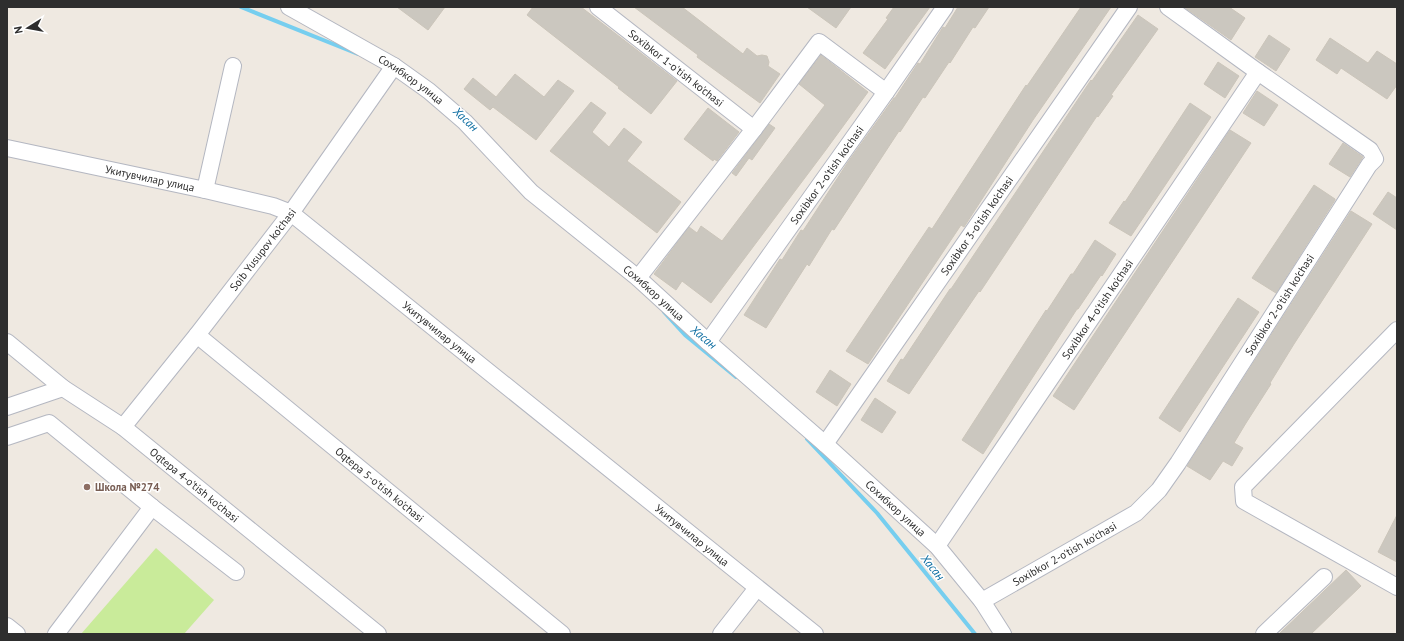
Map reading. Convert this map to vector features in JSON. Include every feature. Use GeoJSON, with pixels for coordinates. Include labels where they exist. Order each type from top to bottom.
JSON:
{"type":"FeatureCollection","features":[{"type":"Feature","properties":{"kind":"street","name":"Сохибкор улица"},"geometry":{"type":"LineString","coordinates":[[289,7],[394,66],[429,90],[465,122],[531,192],[638,278],[708,342],[825,444],[936,546],[982,601],[1003,634]]}},
{"type":"Feature","properties":{"kind":"street","name":"Soxibkor 1-o'tish ko'chasi"},"geometry":{"type":"LineString","coordinates":[[598,7],[754,129]]}},
{"type":"Feature","properties":{"kind":"street","name":"Soxibkor 2-o'tish ko'chasi"},"geometry":{"type":"LineString","coordinates":[[708,342],[945,7]]}},
{"type":"Feature","properties":{"kind":"street","name":"Soxibkor 3-o'tish ko'chasi"},"geometry":{"type":"LineString","coordinates":[[825,444],[1129,7]]}},
{"type":"Feature","properties":{"kind":"street","name":"Soxibkor 2-o'tish ko'chasi"},"geometry":{"type":"LineString","coordinates":[[982,601],[1136,513],[1159,490],[1178,464],[1369,165],[1375,159],[1370,150],[1168,7]]}},
{"type":"Feature","properties":{"kind":"street"},"geometry":{"type":"LineString","coordinates":[[638,278],[754,129],[818,42],[886,92]]}},
{"type":"Feature","properties":{"kind":"street"},"geometry":{"type":"LineString","coordinates":[[205,190],[233,66]]}},
{"type":"Feature","properties":{"kind":"street","name":"Soib Yusupov ko'chasi"},"geometry":{"type":"LineString","coordinates":[[123,427],[197,336],[291,213],[394,66]]}},
{"type":"Feature","properties":{"kind":"street","name":"Soxibkor 4-o'tish ko'chasi"},"geometry":{"type":"LineString","coordinates":[[936,546],[1258,72]]}},
{"type":"Feature","properties":{"kind":"street","name":"Укитувчилар улица"},"geometry":{"type":"LineString","coordinates":[[7,148],[205,190],[273,206],[291,213],[815,634]]}},
{"type":"Feature","properties":{"kind":"street"},"geometry":{"type":"LineString","coordinates":[[1397,330],[1243,487],[1244,501],[1397,587]]}},
{"type":"Feature","properties":{"kind":"street","name":"Oqtepa 5-o'tish ko'chasi"},"geometry":{"type":"LineString","coordinates":[[197,336],[562,634]]}},
{"type":"Feature","properties":{"kind":"street","name":"Oqtepa 4-o'tish ko'chasi"},"geometry":{"type":"LineString","coordinates":[[7,342],[63,388],[123,427],[378,634]]}},
{"type":"Feature","properties":{"kind":"street"},"geometry":{"type":"LineString","coordinates":[[7,407],[63,388]]}},
{"type":"Feature","properties":{"kind":"street"},"geometry":{"type":"LineString","coordinates":[[7,437],[49,423],[152,507],[236,572]]}},
{"type":"Feature","properties":{"kind":"street"},"geometry":{"type":"LineString","coordinates":[[56,634],[152,507]]}},
{"type":"Feature","properties":{"kind":"street"},"geometry":{"type":"LineString","coordinates":[[1264,634],[1324,578]]}},
{"type":"Feature","properties":{"kind":"street"},"geometry":{"type":"LineString","coordinates":[[721,634],[757,588]]}},
{"type":"Feature","properties":{"kind":"street"},"geometry":{"type":"LineString","coordinates":[[7,626],[17,634]]}},
{"type":"Feature","properties":{"kind":"green space"},"geometry":{"type":"Polygon","coordinates":[[[156,548],[214,600],[184,634],[81,634],[156,548]]]}},
{"type":"Feature","properties":{"kind":"building"},"geometry":{"type":"Polygon","coordinates":[[[397,7],[445,7],[428,30],[397,7]]]}},
{"type":"Feature","properties":{"kind":"building"},"geometry":{"type":"Polygon","coordinates":[[[533,7],[581,7],[677,81],[651,114],[527,15],[533,7]]]}},
{"type":"Feature","properties":{"kind":"building"},"geometry":{"type":"Polygon","coordinates":[[[634,7],[682,7],[743,54],[747,48],[757,56],[767,56],[769,62],[768,66],[780,74],[760,103],[697,57],[698,55],[634,7]]]}},
{"type":"Feature","properties":{"kind":"building"},"geometry":{"type":"Polygon","coordinates":[[[807,7],[851,7],[836,28],[807,7]]]}},
{"type":"Feature","properties":{"kind":"building"},"geometry":{"type":"Polygon","coordinates":[[[894,7],[930,7],[885,69],[863,53],[888,19],[886,18],[894,7]]]}},
{"type":"Feature","properties":{"kind":"building"},"geometry":{"type":"Polygon","coordinates":[[[958,7],[989,7],[975,28],[973,27],[925,98],[923,97],[900,132],[899,131],[834,230],[832,229],[809,266],[807,264],[766,328],[744,315],[780,259],[782,260],[801,230],[803,231],[848,162],[895,98],[918,63],[920,64],[943,27],[945,28],[958,7]]]}},
{"type":"Feature","properties":{"kind":"building"},"geometry":{"type":"Polygon","coordinates":[[[1081,7],[1111,7],[1033,120],[964,227],[961,225],[868,364],[846,351],[929,227],[932,229],[1026,85],[1027,86],[1081,7]]]}},
{"type":"Feature","properties":{"kind":"building"},"geometry":{"type":"Polygon","coordinates":[[[1184,7],[1229,7],[1245,18],[1231,40],[1184,7]]]}},
{"type":"Feature","properties":{"kind":"building"},"geometry":{"type":"Polygon","coordinates":[[[1138,15],[1158,29],[1111,95],[1113,96],[1098,117],[1097,116],[980,292],[979,291],[909,394],[887,381],[901,359],[903,360],[1091,80],[1092,81],[1138,15]]]}},
{"type":"Feature","properties":{"kind":"building"},"geometry":{"type":"Polygon","coordinates":[[[1269,35],[1290,49],[1276,71],[1255,57],[1269,35]]]}},
{"type":"Feature","properties":{"kind":"building"},"geometry":{"type":"Polygon","coordinates":[[[1330,38],[1368,63],[1377,51],[1397,64],[1397,85],[1387,99],[1341,68],[1337,74],[1316,60],[1330,38]]]}},
{"type":"Feature","properties":{"kind":"building"},"geometry":{"type":"Polygon","coordinates":[[[821,55],[868,92],[711,303],[682,281],[676,290],[654,274],[689,227],[697,233],[701,226],[722,241],[825,105],[799,84],[821,55]]]}},
{"type":"Feature","properties":{"kind":"building"},"geometry":{"type":"Polygon","coordinates":[[[1218,62],[1239,76],[1225,98],[1204,84],[1218,62]]]}},
{"type":"Feature","properties":{"kind":"building"},"geometry":{"type":"Polygon","coordinates":[[[515,74],[544,97],[558,80],[574,91],[536,140],[493,107],[490,110],[464,89],[473,78],[496,97],[515,74]]]}},
{"type":"Feature","properties":{"kind":"building"},"geometry":{"type":"Polygon","coordinates":[[[1257,91],[1278,105],[1264,126],[1243,113],[1257,91]]]}},
{"type":"Feature","properties":{"kind":"building"},"geometry":{"type":"Polygon","coordinates":[[[591,102],[606,113],[592,132],[609,147],[624,128],[642,142],[627,161],[681,202],[657,233],[550,151],[591,102]]]}},
{"type":"Feature","properties":{"kind":"building"},"geometry":{"type":"Polygon","coordinates":[[[1190,103],[1211,117],[1131,236],[1109,223],[1124,201],[1125,202],[1190,103]]]}},
{"type":"Feature","properties":{"kind":"building"},"geometry":{"type":"Polygon","coordinates":[[[708,108],[739,132],[717,161],[714,159],[713,161],[684,139],[708,108]]]}},
{"type":"Feature","properties":{"kind":"building"},"geometry":{"type":"Polygon","coordinates":[[[769,124],[775,128],[752,160],[749,158],[736,176],[732,173],[769,124]]]}},
{"type":"Feature","properties":{"kind":"building"},"geometry":{"type":"Polygon","coordinates":[[[1230,130],[1251,143],[1074,410],[1053,396],[1230,130]]]}},
{"type":"Feature","properties":{"kind":"building"},"geometry":{"type":"Polygon","coordinates":[[[1343,143],[1363,157],[1350,177],[1329,164],[1343,143]]]}},
{"type":"Feature","properties":{"kind":"building"},"geometry":{"type":"Polygon","coordinates":[[[1314,185],[1335,200],[1276,293],[1252,278],[1314,185]]]}},
{"type":"Feature","properties":{"kind":"building"},"geometry":{"type":"Polygon","coordinates":[[[1388,192],[1397,198],[1397,230],[1373,214],[1388,192]]]}},
{"type":"Feature","properties":{"kind":"building"},"geometry":{"type":"Polygon","coordinates":[[[1351,211],[1372,224],[1294,344],[1234,443],[1243,448],[1232,466],[1223,461],[1210,480],[1187,466],[1351,211]]]}},
{"type":"Feature","properties":{"kind":"building"},"geometry":{"type":"Polygon","coordinates":[[[1095,240],[1116,254],[1102,276],[1101,275],[1077,309],[983,454],[962,440],[1046,310],[1047,311],[1071,274],[1073,274],[1095,240]]]}},
{"type":"Feature","properties":{"kind":"building"},"geometry":{"type":"Polygon","coordinates":[[[1238,298],[1259,312],[1180,432],[1159,418],[1238,298]]]}},
{"type":"Feature","properties":{"kind":"building"},"geometry":{"type":"Polygon","coordinates":[[[830,370],[851,384],[837,406],[816,392],[830,370]]]}},
{"type":"Feature","properties":{"kind":"building"},"geometry":{"type":"Polygon","coordinates":[[[875,398],[896,412],[882,433],[861,420],[875,398]]]}},
{"type":"Feature","properties":{"kind":"building"},"geometry":{"type":"Polygon","coordinates":[[[1397,515],[1397,562],[1378,552],[1397,515]]]}},
{"type":"Feature","properties":{"kind":"building"},"geometry":{"type":"Polygon","coordinates":[[[1346,570],[1361,586],[1311,634],[1279,634],[1346,570]]]}},
{"type":"Feature","properties":{"kind":"waterway","name":"Хасан"},"geometry":{"type":"LineString","coordinates":[[241,7],[358,54]]}},
{"type":"Feature","properties":{"kind":"waterway","name":"Хасан"},"geometry":{"type":"LineString","coordinates":[[664,312],[685,335],[736,377]]}},
{"type":"Feature","properties":{"kind":"waterway","name":"Хасан"},"geometry":{"type":"LineString","coordinates":[[807,439],[877,513],[975,634]]}},
{"type":"Feature","properties":{"kind":"place","name":"Школа №274"},"geometry":{"type":"Point","coordinates":[87,487]}}]}
